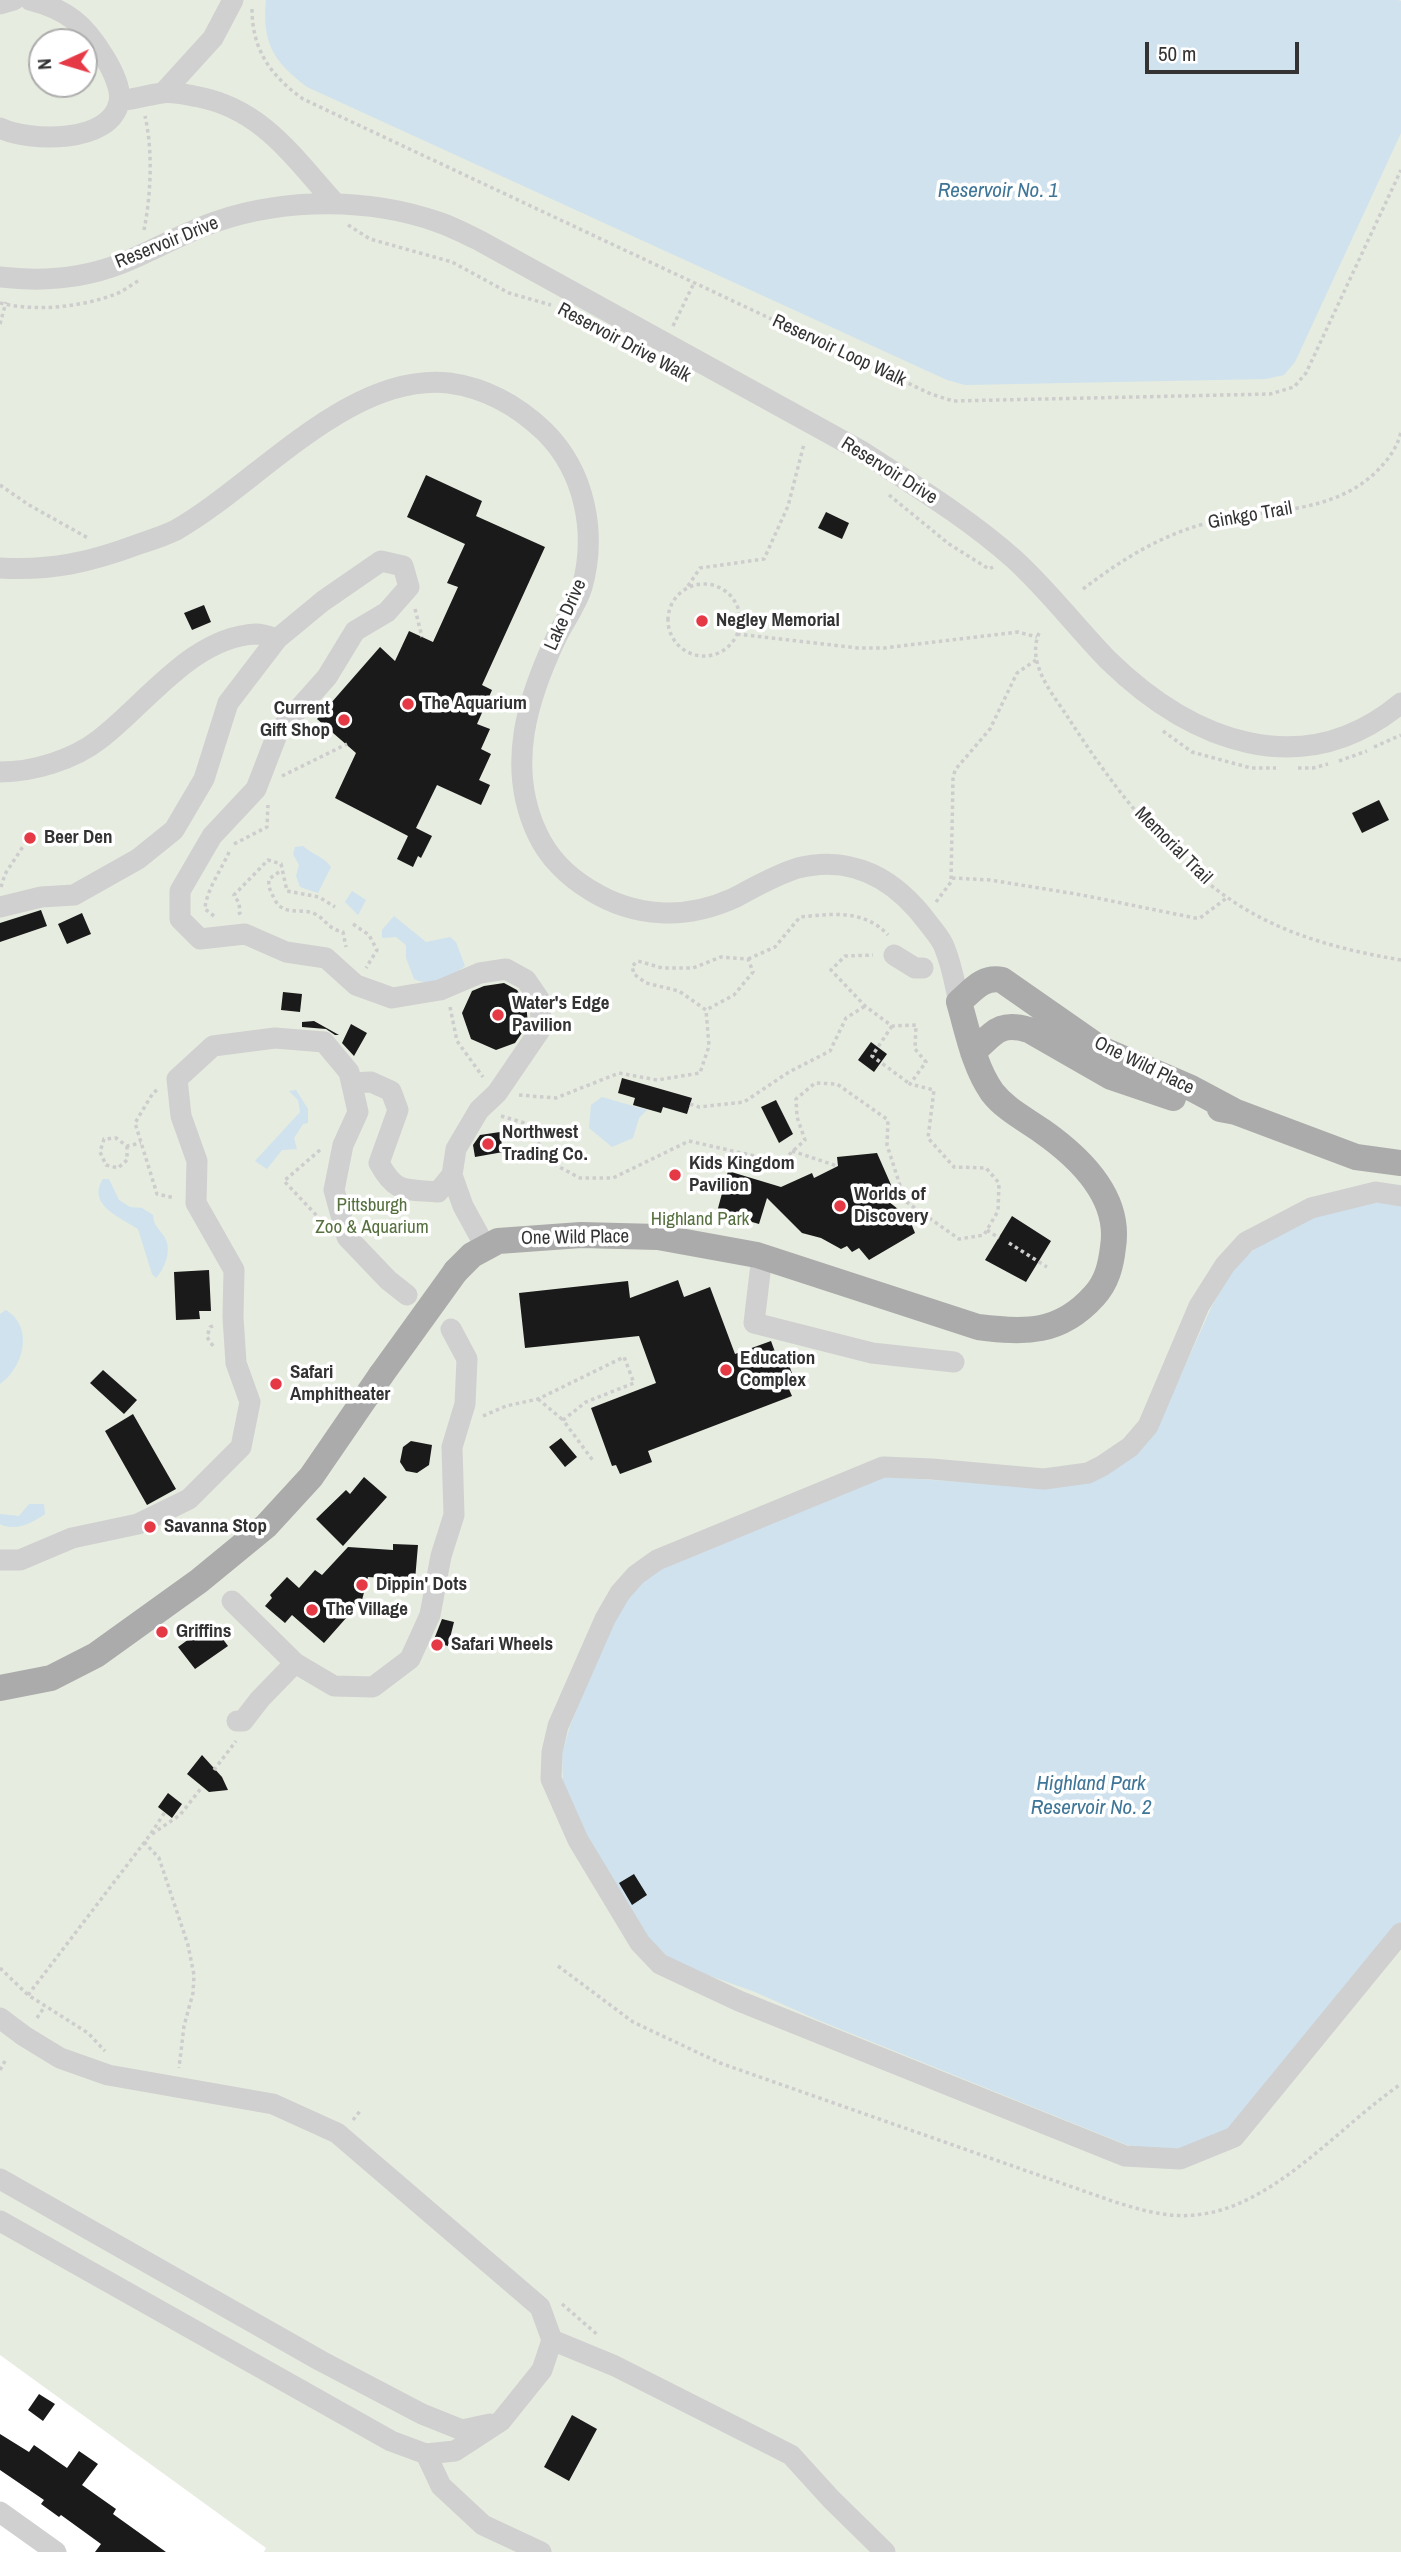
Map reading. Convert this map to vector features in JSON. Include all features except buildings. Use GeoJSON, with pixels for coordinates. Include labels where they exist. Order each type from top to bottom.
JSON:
{"type":"FeatureCollection","features":[{"type":"Feature","properties":{"kind":"main road","name":"One Wild Place"},"geometry":{"type":"LineString","coordinates":[[0,1688],[51,1678],[96,1656],[199,1581],[266,1526],[311,1477],[456,1271],[472,1255],[498,1241],[627,1236],[691,1241],[762,1256],[978,1327],[1013,1332],[1058,1324],[1085,1306],[1100,1290],[1110,1269],[1114,1224],[1109,1206],[1100,1188],[1075,1158],[1044,1132],[1007,1108],[993,1093],[973,1052],[959,1002],[985,979],[1002,979],[1101,1049],[1191,1088],[1236,1112],[1356,1157],[1401,1163]]}},
{"type":"Feature","properties":{"kind":"main road","name":"One Wild Place"},"geometry":{"type":"LineString","coordinates":[[973,1052],[998,1029],[1016,1026],[1029,1030],[1111,1077],[1173,1098],[1236,1112]]}},
{"type":"Feature","properties":{"kind":"street"},"geometry":{"type":"LineString","coordinates":[[0,4],[14,0]]}},
{"type":"Feature","properties":{"kind":"street"},"geometry":{"type":"LineString","coordinates":[[0,128],[31,136],[76,136],[113,116],[120,102],[119,87],[112,71],[87,33],[65,14],[47,4],[30,0]]}},
{"type":"Feature","properties":{"kind":"street"},"geometry":{"type":"LineString","coordinates":[[163,93],[213,38],[233,0]]}},
{"type":"Feature","properties":{"kind":"street"},"geometry":{"type":"LineString","coordinates":[[120,102],[163,93],[211,99],[238,109],[254,118],[284,147],[337,211]]}},
{"type":"Feature","properties":{"kind":"street","name":"Reservoir Drive"},"geometry":{"type":"LineString","coordinates":[[5,277],[48,280],[76,276],[119,264],[218,221],[274,208],[337,211],[387,209],[438,222],[482,242],[863,452],[968,522],[1015,560],[1110,661],[1151,697],[1197,725],[1231,740],[1258,745],[1309,745],[1349,734],[1375,722],[1401,703]]}},
{"type":"Feature","properties":{"kind":"street","name":"Lake Drive"},"geometry":{"type":"LineString","coordinates":[[0,568],[45,568],[79,564],[170,533],[337,414],[363,399],[395,387],[424,382],[450,383],[495,395],[521,411],[552,440],[570,465],[584,496],[588,549],[582,587],[543,666],[532,695],[525,720],[520,758],[527,806],[538,836],[554,860],[575,881],[598,895],[638,911],[662,914],[709,908],[778,874],[804,867],[829,865],[856,868],[878,876],[898,889],[922,916],[944,945],[959,1002]]}},
{"type":"Feature","properties":{"kind":"street"},"geometry":{"type":"LineString","coordinates":[[0,907],[41,897],[74,895],[138,859],[174,830],[204,779],[228,703],[277,639],[323,601],[381,561],[403,566],[409,587],[387,612],[355,631],[327,677],[278,732],[256,789],[212,836],[180,891],[180,919],[200,939],[245,934],[285,952],[326,958],[356,985],[392,998],[440,990],[480,973],[506,969],[526,980],[539,999],[542,1027],[497,1093],[479,1110],[456,1149],[452,1175],[463,1206],[486,1248]]}},
{"type":"Feature","properties":{"kind":"street"},"geometry":{"type":"LineString","coordinates":[[0,772],[19,772],[60,760],[99,740],[174,671],[222,642],[258,634],[277,639]]}},
{"type":"Feature","properties":{"kind":"street"},"geometry":{"type":"LineString","coordinates":[[894,955],[915,968],[923,968]]}},
{"type":"Feature","properties":{"kind":"street"},"geometry":{"type":"LineString","coordinates":[[0,1560],[20,1560],[72,1538],[138,1524],[189,1499],[241,1447],[250,1402],[236,1363],[234,1270],[196,1203],[197,1161],[181,1116],[177,1079],[213,1046],[275,1038],[324,1042],[349,1072],[358,1112],[343,1145],[334,1190],[347,1237],[388,1280],[407,1295]]}},
{"type":"Feature","properties":{"kind":"street"},"geometry":{"type":"LineString","coordinates":[[352,1083],[371,1082],[391,1091],[398,1110],[379,1163],[390,1182],[405,1189],[438,1192],[452,1175]]}},
{"type":"Feature","properties":{"kind":"street"},"geometry":{"type":"LineString","coordinates":[[1401,1196],[1376,1192],[1311,1208],[1246,1242],[1226,1265],[1199,1306],[1148,1426],[1130,1447],[1088,1473],[1044,1479],[883,1467],[657,1560],[636,1575],[620,1593],[605,1619],[558,1726],[551,1766],[551,1779],[579,1840],[640,1944],[660,1964],[739,2001],[1125,2156],[1180,2159],[1234,2137],[1401,1933]]}},
{"type":"Feature","properties":{"kind":"street"},"geometry":{"type":"LineString","coordinates":[[762,1256],[754,1323],[872,1353],[954,1362]]}},
{"type":"Feature","properties":{"kind":"street"},"geometry":{"type":"LineString","coordinates":[[232,1601],[295,1663],[334,1686],[373,1687],[410,1659],[430,1615],[441,1556],[454,1515],[452,1447],[465,1404],[467,1359],[451,1329]]}},
{"type":"Feature","properties":{"kind":"street"},"geometry":{"type":"LineString","coordinates":[[240,1721],[295,1663]]}},
{"type":"Feature","properties":{"kind":"street"},"geometry":{"type":"LineString","coordinates":[[0,2018],[60,2058],[108,2076],[273,2104],[337,2133],[540,2307],[552,2340],[541,2370],[501,2421],[455,2451],[426,2454],[391,2441],[0,2221]]}},
{"type":"Feature","properties":{"kind":"street"},"geometry":{"type":"LineString","coordinates":[[0,2179],[321,2361],[422,2414],[462,2430],[501,2421]]}},
{"type":"Feature","properties":{"kind":"street"},"geometry":{"type":"LineString","coordinates":[[552,2340],[637,2378],[791,2455],[885,2552]]}},
{"type":"Feature","properties":{"kind":"street"},"geometry":{"type":"LineString","coordinates":[[426,2454],[441,2486],[483,2525],[541,2552]]}},
{"type":"Feature","properties":{"kind":"street"},"geometry":{"type":"LineString","coordinates":[[0,2512],[52,2551]]}},
{"type":"Feature","properties":{"kind":"path","name":"Reservoir Loop Walk"},"geometry":{"type":"LineString","coordinates":[[252,0],[256,37],[264,58],[282,85],[303,99],[931,394],[953,401],[1270,394],[1294,387],[1306,373],[1401,170]]}},
{"type":"Feature","properties":{"kind":"path"},"geometry":{"type":"LineString","coordinates":[[138,256],[146,217],[149,163],[149,131],[142,98]]}},
{"type":"Feature","properties":{"kind":"path","name":"Reservoir Drive Walk"},"geometry":{"type":"LineString","coordinates":[[337,211],[370,239],[452,262],[509,293],[555,306]]}},
{"type":"Feature","properties":{"kind":"path"},"geometry":{"type":"LineString","coordinates":[[0,324],[5,277]]}},
{"type":"Feature","properties":{"kind":"path"},"geometry":{"type":"LineString","coordinates":[[3,304],[29,307],[72,305],[117,294],[140,279]]}},
{"type":"Feature","properties":{"kind":"path"},"geometry":{"type":"LineString","coordinates":[[677,317],[694,283]]}},
{"type":"Feature","properties":{"kind":"path","name":"Ginkgo Trail"},"geometry":{"type":"LineString","coordinates":[[1083,589],[1142,548],[1200,525],[1234,517],[1318,505],[1345,494],[1368,479],[1386,462],[1398,443],[1401,432]]}},
{"type":"Feature","properties":{"kind":"path"},"geometry":{"type":"LineString","coordinates":[[686,588],[710,584],[732,595],[741,618],[737,634],[727,649],[705,656],[683,649],[670,630],[668,618],[671,606],[700,568],[764,559],[788,506],[805,441]]}},
{"type":"Feature","properties":{"kind":"path"},"geometry":{"type":"LineString","coordinates":[[0,485],[29,505],[91,539]]}},
{"type":"Feature","properties":{"kind":"path"},"geometry":{"type":"LineString","coordinates":[[886,491],[895,502],[949,544],[989,569],[1015,560]]}},
{"type":"Feature","properties":{"kind":"path"},"geometry":{"type":"LineString","coordinates":[[737,634],[884,649],[1017,632],[1039,635],[1035,643],[1036,660],[1017,673],[990,729],[955,770],[952,878],[949,888],[922,916]]}},
{"type":"Feature","properties":{"kind":"path","name":"Memorial Trail"},"geometry":{"type":"LineString","coordinates":[[1036,660],[1046,684],[1106,774],[1141,817],[1186,863],[1247,910],[1283,928],[1323,943],[1401,960]]}},
{"type":"Feature","properties":{"kind":"path"},"geometry":{"type":"LineString","coordinates":[[222,917],[215,917],[205,909],[206,897],[231,846],[267,827],[269,803],[256,789],[347,744]]}},
{"type":"Feature","properties":{"kind":"path"},"geometry":{"type":"LineString","coordinates":[[0,893],[5,874],[24,845]]}},
{"type":"Feature","properties":{"kind":"path"},"geometry":{"type":"LineString","coordinates":[[229,918],[240,913],[239,903],[234,895],[268,860],[281,864],[287,891],[319,897],[335,907]]}},
{"type":"Feature","properties":{"kind":"path"},"geometry":{"type":"LineString","coordinates":[[279,872],[269,879],[268,887],[279,907],[288,911],[315,914],[332,930],[343,932],[347,953]]}},
{"type":"Feature","properties":{"kind":"path"},"geometry":{"type":"LineString","coordinates":[[952,878],[989,880],[1069,892],[1195,918],[1200,918],[1228,897]]}},
{"type":"Feature","properties":{"kind":"path"},"geometry":{"type":"LineString","coordinates":[[706,1010],[679,991],[646,983],[634,974],[632,966],[638,961],[662,968],[694,968],[721,957],[748,959],[775,947],[800,917],[831,914],[863,917],[880,927],[893,941],[894,955],[845,956],[831,970],[865,1006],[892,1026],[916,1025],[915,1049],[926,1062],[910,1084]]}},
{"type":"Feature","properties":{"kind":"path"},"geometry":{"type":"LineString","coordinates":[[353,924],[369,935],[377,950],[356,985]]}},
{"type":"Feature","properties":{"kind":"path"},"geometry":{"type":"LineString","coordinates":[[706,1010],[734,995],[754,972],[748,959]]}},
{"type":"Feature","properties":{"kind":"path"},"geometry":{"type":"LineString","coordinates":[[448,998],[457,1041],[476,1070],[497,1093],[556,1098],[619,1073],[657,1080],[700,1073],[709,1046],[706,1010]]}},
{"type":"Feature","properties":{"kind":"path"},"geometry":{"type":"LineString","coordinates":[[690,1104],[699,1107],[744,1102],[789,1072],[830,1051],[846,1018],[865,1006]]}},
{"type":"Feature","properties":{"kind":"path"},"geometry":{"type":"LineString","coordinates":[[479,1110],[528,1124],[548,1161],[580,1178],[613,1178],[689,1141],[781,1162],[805,1140],[797,1117],[796,1099],[815,1083],[837,1084],[888,1120],[887,1145],[905,1201],[959,1239],[984,1235],[998,1211],[999,1183],[986,1168],[954,1167],[928,1138],[934,1090],[910,1084],[872,1056],[892,1026]]}},
{"type":"Feature","properties":{"kind":"path"},"geometry":{"type":"LineString","coordinates":[[619,1073],[626,1079]]}},
{"type":"Feature","properties":{"kind":"path"},"geometry":{"type":"LineString","coordinates":[[177,1079],[153,1093],[135,1123],[158,1194],[196,1203]]}},
{"type":"Feature","properties":{"kind":"path"},"geometry":{"type":"LineString","coordinates":[[127,1146],[127,1160],[118,1168],[106,1166],[100,1152],[104,1139],[116,1138],[127,1146],[141,1143]]}},
{"type":"Feature","properties":{"kind":"path"},"geometry":{"type":"LineString","coordinates":[[341,1215],[319,1218],[284,1181],[330,1142],[343,1145]]}},
{"type":"Feature","properties":{"kind":"path"},"geometry":{"type":"LineString","coordinates":[[792,1151],[837,1166]]}},
{"type":"Feature","properties":{"kind":"path"},"geometry":{"type":"LineString","coordinates":[[892,1182],[900,1185]]}},
{"type":"Feature","properties":{"kind":"path"},"geometry":{"type":"LineString","coordinates":[[987,1230],[999,1238]]}},
{"type":"Feature","properties":{"kind":"path"},"geometry":{"type":"LineString","coordinates":[[1009,1243],[1047,1267]]}},
{"type":"Feature","properties":{"kind":"path"},"geometry":{"type":"LineString","coordinates":[[479,1418],[506,1406],[538,1399],[624,1357],[634,1383],[586,1402],[563,1420]]}},
{"type":"Feature","properties":{"kind":"path"},"geometry":{"type":"LineString","coordinates":[[538,1399],[563,1420],[594,1462]]}},
{"type":"Feature","properties":{"kind":"path"},"geometry":{"type":"LineString","coordinates":[[215,1770],[245,1728],[240,1721]]}},
{"type":"Feature","properties":{"kind":"path"},"geometry":{"type":"LineString","coordinates":[[150,1835],[180,1815],[202,1787]]}},
{"type":"Feature","properties":{"kind":"path"},"geometry":{"type":"LineString","coordinates":[[28,1995],[145,1842],[164,1812]]}},
{"type":"Feature","properties":{"kind":"path"},"geometry":{"type":"LineString","coordinates":[[145,1842],[159,1858],[188,1945],[194,1975],[178,2070]]}},
{"type":"Feature","properties":{"kind":"path"},"geometry":{"type":"LineString","coordinates":[[0,1968],[28,1995],[88,2033],[110,2055]]}},
{"type":"Feature","properties":{"kind":"path"},"geometry":{"type":"LineString","coordinates":[[37,2018],[46,2006]]}},
{"type":"Feature","properties":{"kind":"path"},"geometry":{"type":"LineString","coordinates":[[0,2070],[5,2061]]}},
{"type":"Feature","properties":{"kind":"path"},"geometry":{"type":"LineString","coordinates":[[352,2122],[360,2112]]}},
{"type":"Feature","properties":{"kind":"green space","name":"Highland Park"},"geometry":{"type":"Polygon","coordinates":[[[0,0],[1401,0],[1401,2552],[264,2552],[266,2548],[0,2355],[0,0]]]}},
{"type":"Feature","properties":{"kind":"water","name":"Reservoir No. 1"},"geometry":{"type":"Polygon","coordinates":[[[266,0],[1398,0],[1401,1],[1401,133],[1295,362],[1284,375],[1266,379],[965,385],[947,380],[307,87],[295,78],[272,50],[266,28],[266,0]]]}},
{"type":"Feature","properties":{"kind":"water"},"geometry":{"type":"Polygon","coordinates":[[[303,846],[331,867],[318,893],[300,887],[296,876],[299,865],[293,854],[295,847],[303,846]]]}},
{"type":"Feature","properties":{"kind":"water"},"geometry":{"type":"Polygon","coordinates":[[[352,891],[366,900],[358,915],[345,902],[352,891]]]}},
{"type":"Feature","properties":{"kind":"water"},"geometry":{"type":"Polygon","coordinates":[[[394,916],[426,942],[450,937],[456,942],[465,966],[434,982],[414,979],[406,958],[406,945],[396,937],[382,938],[382,930],[394,916]]]}},
{"type":"Feature","properties":{"kind":"water"},"geometry":{"type":"Polygon","coordinates":[[[296,1090],[308,1109],[308,1123],[303,1124],[294,1138],[297,1149],[282,1150],[267,1169],[255,1161],[300,1112],[298,1100],[289,1091],[296,1090]]]}},
{"type":"Feature","properties":{"kind":"water"},"geometry":{"type":"Polygon","coordinates":[[[602,1097],[647,1110],[639,1118],[633,1138],[612,1147],[589,1128],[591,1105],[602,1097]]]}},
{"type":"Feature","properties":{"kind":"water"},"geometry":{"type":"Polygon","coordinates":[[[103,1179],[109,1179],[119,1200],[153,1215],[155,1224],[168,1245],[165,1263],[156,1278],[152,1274],[138,1229],[108,1210],[102,1203],[99,1188],[103,1179]]]}},
{"type":"Feature","properties":{"kind":"water","name":"Highland Park Reservoir No. 2"},"geometry":{"type":"Polygon","coordinates":[[[1359,1203],[1401,1203],[1401,1922],[1234,2124],[1209,2140],[1183,2148],[1156,2149],[1127,2145],[755,1992],[688,1968],[671,1959],[647,1938],[589,1844],[563,1784],[562,1754],[570,1726],[613,1619],[631,1591],[649,1574],[885,1477],[1055,1488],[1097,1479],[1156,1430],[1212,1306],[1235,1266],[1263,1242],[1292,1224],[1359,1203]]]}},
{"type":"Feature","properties":{"kind":"water"},"geometry":{"type":"Polygon","coordinates":[[[6,1310],[15,1317],[23,1336],[20,1358],[15,1368],[0,1384],[0,1314],[6,1310]]]}},
{"type":"Feature","properties":{"kind":"water"},"geometry":{"type":"Polygon","coordinates":[[[29,1504],[44,1504],[45,1514],[17,1527],[0,1524],[0,1514],[19,1516],[29,1504]]]}},
{"type":"Feature","properties":{"kind":"place","name":"Negley Memorial"},"geometry":{"type":"Point","coordinates":[702,621]}},
{"type":"Feature","properties":{"kind":"place","name":"The Aquarium"},"geometry":{"type":"Point","coordinates":[408,704]}},
{"type":"Feature","properties":{"kind":"place","name":"Current Gift Shop"},"geometry":{"type":"Point","coordinates":[344,720]}},
{"type":"Feature","properties":{"kind":"place","name":"Beer Den"},"geometry":{"type":"Point","coordinates":[30,838]}},
{"type":"Feature","properties":{"kind":"place","name":"Water's Edge Pavilion"},"geometry":{"type":"Point","coordinates":[498,1015]}},
{"type":"Feature","properties":{"kind":"place","name":"Northwest Trading Co."},"geometry":{"type":"Point","coordinates":[488,1144]}},
{"type":"Feature","properties":{"kind":"place","name":"Kids Kingdom Pavilion"},"geometry":{"type":"Point","coordinates":[675,1175]}},
{"type":"Feature","properties":{"kind":"place","name":"Worlds of Discovery"},"geometry":{"type":"Point","coordinates":[840,1206]}},
{"type":"Feature","properties":{"kind":"place","name":"Education Complex"},"geometry":{"type":"Point","coordinates":[726,1370]}},
{"type":"Feature","properties":{"kind":"place","name":"Safari Amphitheater"},"geometry":{"type":"Point","coordinates":[276,1384]}},
{"type":"Feature","properties":{"kind":"place","name":"Savanna Stop"},"geometry":{"type":"Point","coordinates":[150,1527]}},
{"type":"Feature","properties":{"kind":"place","name":"Dippin' Dots"},"geometry":{"type":"Point","coordinates":[362,1585]}},
{"type":"Feature","properties":{"kind":"place","name":"The Village"},"geometry":{"type":"Point","coordinates":[312,1610]}},
{"type":"Feature","properties":{"kind":"place","name":"Griffins"},"geometry":{"type":"Point","coordinates":[162,1632]}},
{"type":"Feature","properties":{"kind":"place","name":"Safari Wheels"},"geometry":{"type":"Point","coordinates":[437,1645]}},
{"type":"Feature","properties":{"kind":"park label","name":"Pittsburgh Zoo & Aquarium"},"geometry":{"type":"Point","coordinates":[372,1217]}}]}
